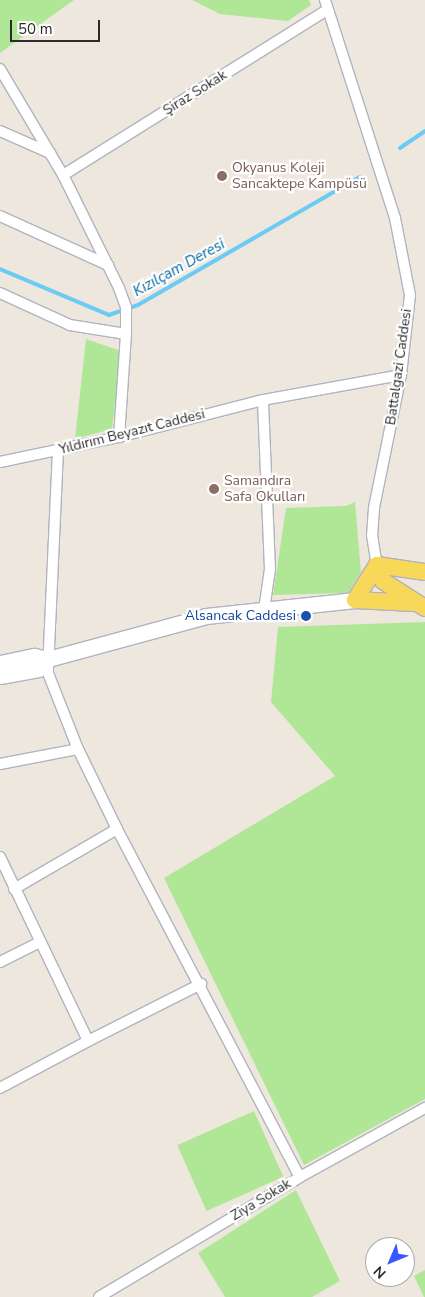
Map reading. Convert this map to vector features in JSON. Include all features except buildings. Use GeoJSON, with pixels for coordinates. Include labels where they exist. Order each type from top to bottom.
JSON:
{"type":"FeatureCollection","features":[{"type":"Feature","properties":{"kind":"main road"},"geometry":{"type":"LineString","coordinates":[[377,564],[425,572]]}},
{"type":"Feature","properties":{"kind":"main road"},"geometry":{"type":"LineString","coordinates":[[377,564],[355,600],[419,606]]}},
{"type":"Feature","properties":{"kind":"main road"},"geometry":{"type":"LineString","coordinates":[[377,564],[383,581],[419,606]]}},
{"type":"Feature","properties":{"kind":"street","name":"Şiraz Sokak"},"geometry":{"type":"LineString","coordinates":[[63,175],[326,5]]}},
{"type":"Feature","properties":{"kind":"street","name":"Battalgazi Caddesi"},"geometry":{"type":"LineString","coordinates":[[326,5],[400,241],[410,295],[401,375],[374,508],[372,535],[377,564]]}},
{"type":"Feature","properties":{"kind":"street"},"geometry":{"type":"LineString","coordinates":[[0,69],[63,175],[108,265],[126,312],[119,437]]}},
{"type":"Feature","properties":{"kind":"street"},"geometry":{"type":"LineString","coordinates":[[0,131],[50,153]]}},
{"type":"Feature","properties":{"kind":"street"},"geometry":{"type":"LineString","coordinates":[[0,216],[108,265]]}},
{"type":"Feature","properties":{"kind":"street"},"geometry":{"type":"LineString","coordinates":[[0,293],[70,326],[126,334]]}},
{"type":"Feature","properties":{"kind":"street","name":"Yıldırım Beyazıt Caddesi"},"geometry":{"type":"LineString","coordinates":[[0,462],[119,437],[263,400],[401,375]]}},
{"type":"Feature","properties":{"kind":"street"},"geometry":{"type":"LineString","coordinates":[[263,400],[270,569],[264,610]]}},
{"type":"Feature","properties":{"kind":"street"},"geometry":{"type":"LineString","coordinates":[[58,450],[48,673],[78,749],[117,829],[201,984],[300,1177]]}},
{"type":"Feature","properties":{"kind":"street"},"geometry":{"type":"LineString","coordinates":[[0,676],[38,669],[48,660],[206,616],[355,600]]}},
{"type":"Feature","properties":{"kind":"street"},"geometry":{"type":"LineString","coordinates":[[0,663],[34,656],[48,660]]}},
{"type":"Feature","properties":{"kind":"street"},"geometry":{"type":"LineString","coordinates":[[0,764],[78,749]]}},
{"type":"Feature","properties":{"kind":"street"},"geometry":{"type":"LineString","coordinates":[[14,889],[117,829]]}},
{"type":"Feature","properties":{"kind":"street"},"geometry":{"type":"LineString","coordinates":[[0,857],[88,1041]]}},
{"type":"Feature","properties":{"kind":"street"},"geometry":{"type":"LineString","coordinates":[[0,962],[40,942]]}},
{"type":"Feature","properties":{"kind":"street"},"geometry":{"type":"LineString","coordinates":[[0,1088],[201,984]]}},
{"type":"Feature","properties":{"kind":"street","name":"Ziya Sokak"},"geometry":{"type":"LineString","coordinates":[[99,1297],[300,1177],[425,1108]]}},
{"type":"Feature","properties":{"kind":"green space"},"geometry":{"type":"Polygon","coordinates":[[[0,0],[74,0],[0,53],[0,0]]]}},
{"type":"Feature","properties":{"kind":"green space"},"geometry":{"type":"Polygon","coordinates":[[[192,0],[309,0],[311,5],[288,21],[220,14],[192,0]]]}},
{"type":"Feature","properties":{"kind":"green space"},"geometry":{"type":"Polygon","coordinates":[[[86,339],[121,351],[112,429],[75,439],[86,339]]]}},
{"type":"Feature","properties":{"kind":"green space"},"geometry":{"type":"Polygon","coordinates":[[[355,502],[361,572],[348,593],[273,595],[286,508],[346,506],[355,502]]]}},
{"type":"Feature","properties":{"kind":"green space"},"geometry":{"type":"Polygon","coordinates":[[[425,622],[425,1099],[304,1165],[164,878],[335,776],[271,702],[278,627],[425,622]]]}},
{"type":"Feature","properties":{"kind":"green space"},"geometry":{"type":"Polygon","coordinates":[[[254,1111],[283,1177],[207,1211],[177,1145],[254,1111]]]}},
{"type":"Feature","properties":{"kind":"green space"},"geometry":{"type":"Polygon","coordinates":[[[296,1190],[340,1281],[312,1297],[225,1297],[198,1253],[296,1190]]]}},
{"type":"Feature","properties":{"kind":"green space"},"geometry":{"type":"Polygon","coordinates":[[[425,1270],[425,1297],[415,1278],[415,1275],[425,1270]]]}},
{"type":"Feature","properties":{"kind":"waterway","name":"Kızılçam Deresi"},"geometry":{"type":"LineString","coordinates":[[400,148],[425,131]]}},
{"type":"Feature","properties":{"kind":"waterway","name":"Kızılçam Deresi"},"geometry":{"type":"LineString","coordinates":[[0,269],[109,315],[138,305],[360,177]]}},
{"type":"Feature","properties":{"kind":"place","name":"Okyanus Koleji Sancaktepe Kampüsü"},"geometry":{"type":"Point","coordinates":[222,176]}},
{"type":"Feature","properties":{"kind":"place","name":"Samandıra Safa Okulları"},"geometry":{"type":"Point","coordinates":[214,489]}},
{"type":"Feature","properties":{"kind":"place","name":"Alsancak Caddesi"},"geometry":{"type":"Point","coordinates":[306,616]}}]}
